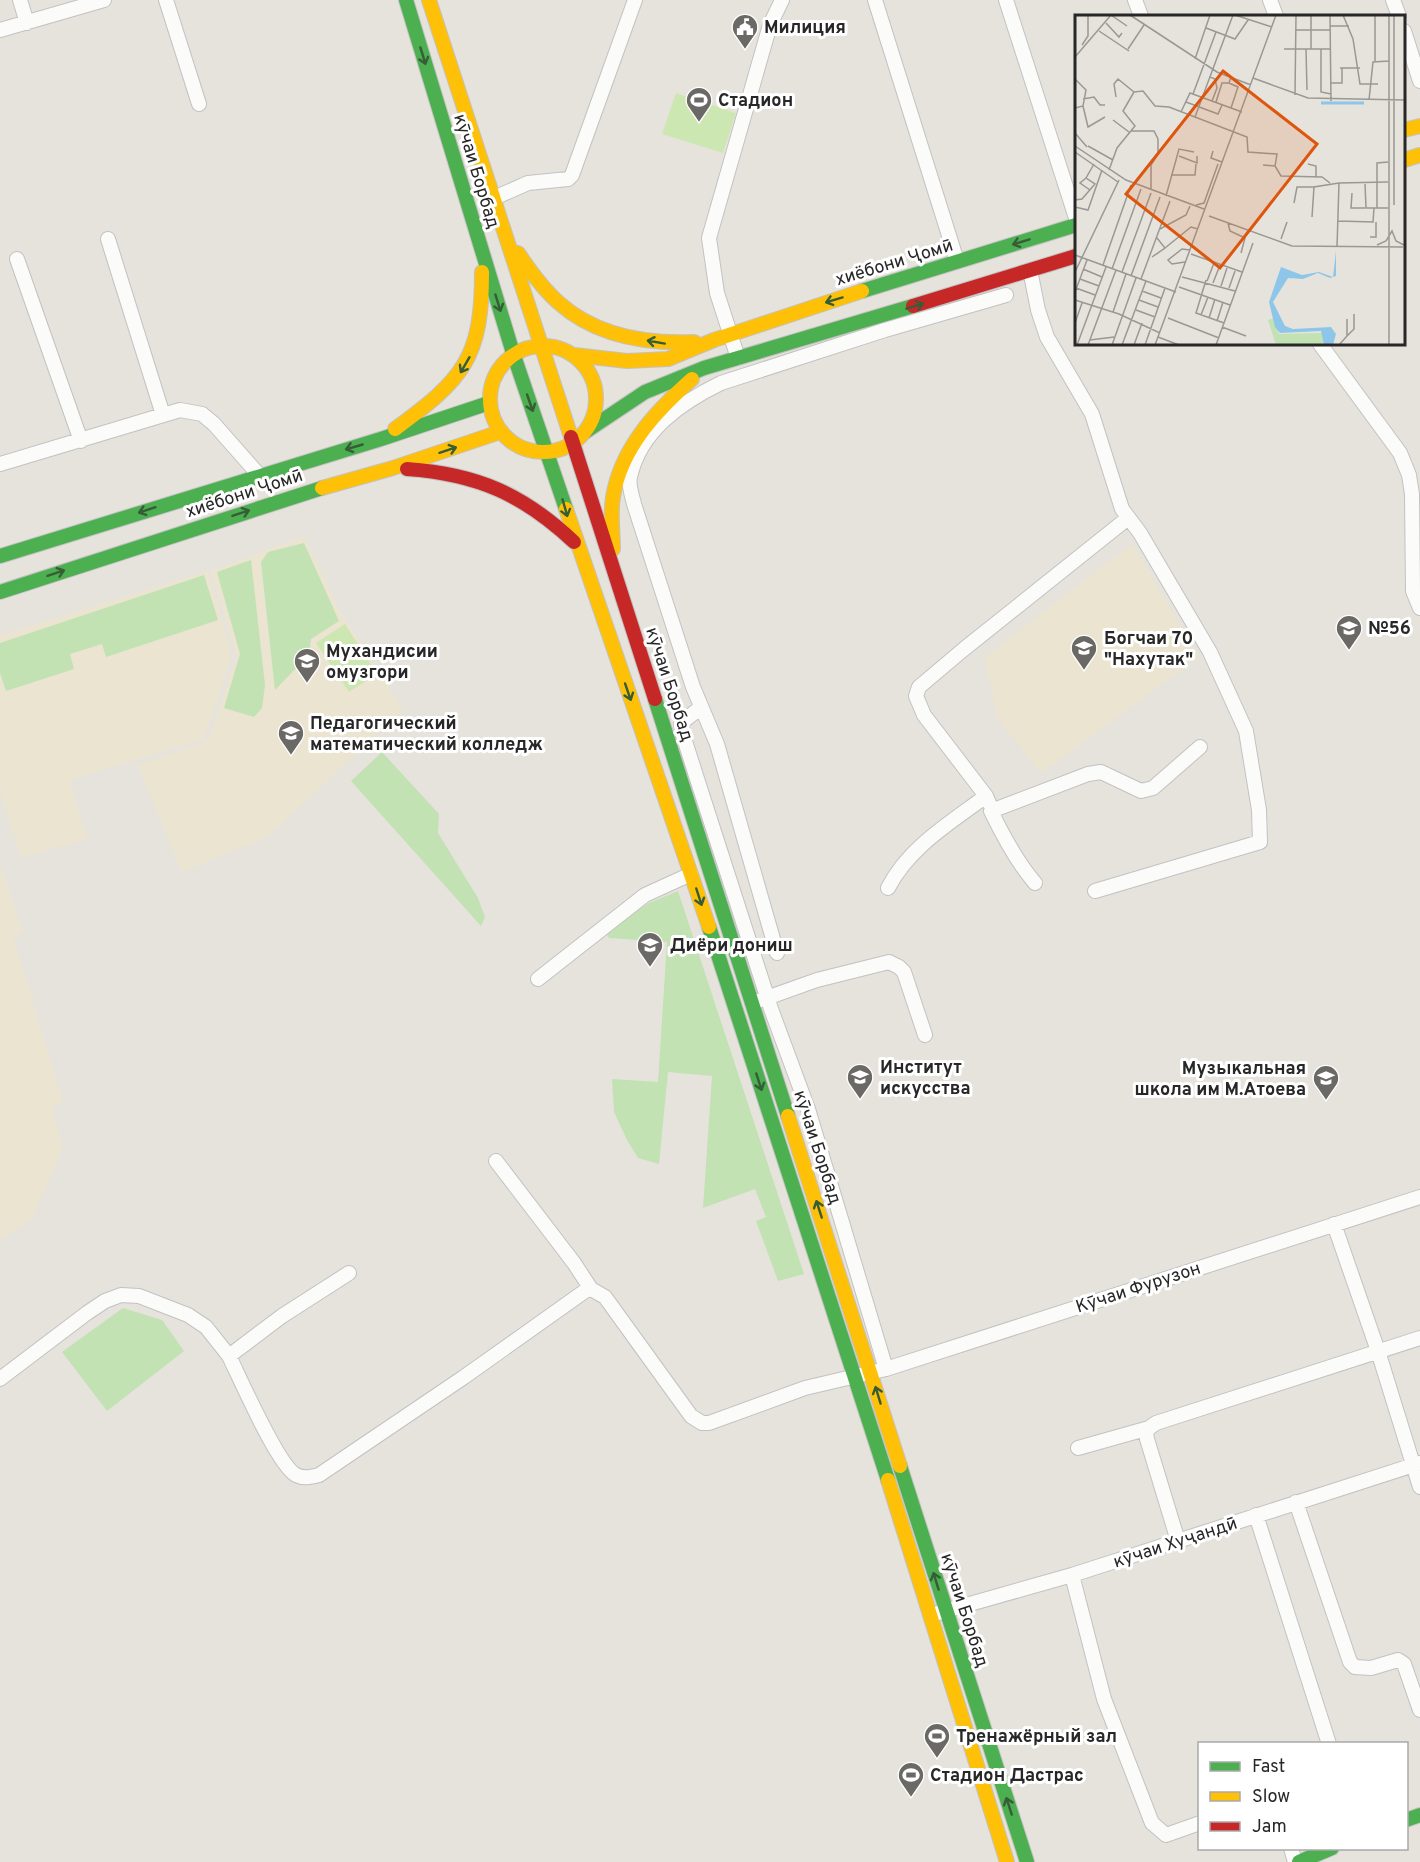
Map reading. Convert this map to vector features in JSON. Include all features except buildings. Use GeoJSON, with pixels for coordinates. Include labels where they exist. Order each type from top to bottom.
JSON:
{"type":"FeatureCollection","features":[{"type":"Feature","properties":{"kind":"main road","name":"кӯчаи Борбад"},"geometry":{"type":"LineString","coordinates":[[406,0],[513,353],[548,452],[576,543],[691,874],[855,1375],[1007,1862]]}},
{"type":"Feature","properties":{"kind":"main road","name":"кӯчаи Борбад"},"geometry":{"type":"LineString","coordinates":[[429,0],[614,569],[1027,1862]]}},
{"type":"Feature","properties":{"kind":"main road"},"geometry":{"type":"LineString","coordinates":[[1405,130],[1420,126]]}},
{"type":"Feature","properties":{"kind":"main road"},"geometry":{"type":"LineString","coordinates":[[1405,160],[1420,155]]}},
{"type":"Feature","properties":{"kind":"main road","name":"хиёбони Ҷомӣ"},"geometry":{"type":"LineString","coordinates":[[723,338],[814,306],[1075,226]]}},
{"type":"Feature","properties":{"kind":"main road"},"geometry":{"type":"LineString","coordinates":[[504,232],[529,269],[550,294],[566,309],[584,320],[617,334],[669,344],[723,338]]}},
{"type":"Feature","properties":{"kind":"main road"},"geometry":{"type":"LineString","coordinates":[[381,439],[438,398],[464,368],[478,330],[483,300],[481,246]]}},
{"type":"Feature","properties":{"kind":"main road"},"geometry":{"type":"LineString","coordinates":[[585,432],[594,416],[597,399],[594,381],[586,367],[574,355],[559,347],[542,345],[513,353],[496,374],[490,388],[489,404],[493,418],[500,432],[513,444],[530,451],[560,450],[572,444],[585,432],[645,392],[704,368],[1075,257]]}},
{"type":"Feature","properties":{"kind":"main road"},"geometry":{"type":"LineString","coordinates":[[574,355],[627,361],[668,358],[723,338]]}},
{"type":"Feature","properties":{"kind":"main road"},"geometry":{"type":"LineString","coordinates":[[614,569],[613,500],[623,484],[621,468],[653,423],[660,407],[704,368]]}},
{"type":"Feature","properties":{"kind":"main road","name":"хиёбони Ҷомӣ"},"geometry":{"type":"LineString","coordinates":[[0,556],[489,404]]}},
{"type":"Feature","properties":{"kind":"main road","name":"хиёбони Ҷомӣ"},"geometry":{"type":"LineString","coordinates":[[0,592],[302,493],[393,468],[500,432]]}},
{"type":"Feature","properties":{"kind":"main road"},"geometry":{"type":"LineString","coordinates":[[393,468],[429,469],[455,473],[502,488],[546,517],[576,543]]}},
{"type":"Feature","properties":{"kind":"main road"},"geometry":{"type":"LineString","coordinates":[[1297,1862],[1327,1850]]}},
{"type":"Feature","properties":{"kind":"street"},"geometry":{"type":"LineString","coordinates":[[20,0],[27,23]]}},
{"type":"Feature","properties":{"kind":"street"},"geometry":{"type":"LineString","coordinates":[[0,30],[101,0]]}},
{"type":"Feature","properties":{"kind":"street"},"geometry":{"type":"LineString","coordinates":[[166,0],[199,104]]}},
{"type":"Feature","properties":{"kind":"street"},"geometry":{"type":"LineString","coordinates":[[494,198],[528,183],[567,179],[572,175],[636,0]]}},
{"type":"Feature","properties":{"kind":"street"},"geometry":{"type":"LineString","coordinates":[[738,358],[723,338],[709,238],[770,25],[782,0]]}},
{"type":"Feature","properties":{"kind":"street"},"geometry":{"type":"LineString","coordinates":[[875,0],[957,261]]}},
{"type":"Feature","properties":{"kind":"street"},"geometry":{"type":"LineString","coordinates":[[1006,0],[1075,212]]}},
{"type":"Feature","properties":{"kind":"street"},"geometry":{"type":"LineString","coordinates":[[1135,0],[1142,15]]}},
{"type":"Feature","properties":{"kind":"street"},"geometry":{"type":"LineString","coordinates":[[1270,0],[1275,15]]}},
{"type":"Feature","properties":{"kind":"street"},"geometry":{"type":"LineString","coordinates":[[1393,0],[1399,15]]}},
{"type":"Feature","properties":{"kind":"street"},"geometry":{"type":"LineString","coordinates":[[1405,34],[1420,81]]}},
{"type":"Feature","properties":{"kind":"street"},"geometry":{"type":"LineString","coordinates":[[108,239],[163,415]]}},
{"type":"Feature","properties":{"kind":"street"},"geometry":{"type":"LineString","coordinates":[[17,259],[81,441]]}},
{"type":"Feature","properties":{"kind":"street"},"geometry":{"type":"LineString","coordinates":[[1030,270],[1038,310],[1047,337],[1092,414],[1122,509],[1140,533],[1210,652],[1246,731],[1261,835],[1260,842],[1095,891]]}},
{"type":"Feature","properties":{"kind":"street"},"geometry":{"type":"LineString","coordinates":[[653,423],[721,382],[1006,295]]}},
{"type":"Feature","properties":{"kind":"street"},"geometry":{"type":"LineString","coordinates":[[822,334],[827,349]]}},
{"type":"Feature","properties":{"kind":"street"},"geometry":{"type":"LineString","coordinates":[[1321,345],[1400,453],[1409,475],[1412,494],[1413,591],[1419,606]]}},
{"type":"Feature","properties":{"kind":"street"},"geometry":{"type":"LineString","coordinates":[[0,464],[180,410],[202,414],[259,475]]}},
{"type":"Feature","properties":{"kind":"street"},"geometry":{"type":"LineString","coordinates":[[623,484],[634,504],[700,708],[717,744],[777,953]]}},
{"type":"Feature","properties":{"kind":"street"},"geometry":{"type":"LineString","coordinates":[[1035,883],[1001,832],[986,796],[924,715],[916,696],[919,687],[964,648],[1128,518]]}},
{"type":"Feature","properties":{"kind":"street"},"geometry":{"type":"LineString","coordinates":[[700,708],[681,723],[682,732],[767,998],[808,1109],[886,1369]]}},
{"type":"Feature","properties":{"kind":"street"},"geometry":{"type":"LineString","coordinates":[[991,811],[1088,774],[1101,772],[1141,791],[1153,788],[1200,747]]}},
{"type":"Feature","properties":{"kind":"street"},"geometry":{"type":"LineString","coordinates":[[888,888],[907,860],[920,846],[986,796]]}},
{"type":"Feature","properties":{"kind":"street"},"geometry":{"type":"LineString","coordinates":[[538,979],[645,895],[691,874]]}},
{"type":"Feature","properties":{"kind":"street"},"geometry":{"type":"LineString","coordinates":[[753,1002],[817,980],[889,962],[904,972],[925,1035]]}},
{"type":"Feature","properties":{"kind":"street"},"geometry":{"type":"LineString","coordinates":[[0,1379],[105,1301],[121,1295],[139,1296],[188,1315],[206,1328],[229,1356],[273,1444],[290,1471],[297,1476],[319,1475],[591,1289],[574,1263],[496,1161]]}},
{"type":"Feature","properties":{"kind":"street","name":"Кӯчаи Фурузон"},"geometry":{"type":"LineString","coordinates":[[591,1289],[605,1297],[691,1416],[702,1423],[710,1423],[805,1388],[886,1369],[1420,1197]]}},
{"type":"Feature","properties":{"kind":"street"},"geometry":{"type":"LineString","coordinates":[[1335,1224],[1417,1464],[1420,1487]]}},
{"type":"Feature","properties":{"kind":"street"},"geometry":{"type":"LineString","coordinates":[[229,1356],[282,1316],[349,1273]]}},
{"type":"Feature","properties":{"kind":"street"},"geometry":{"type":"LineString","coordinates":[[1078,1448],[1149,1428],[1156,1423],[1420,1338]]}},
{"type":"Feature","properties":{"kind":"street"},"geometry":{"type":"LineString","coordinates":[[1149,1428],[1146,1433],[1147,1439],[1178,1541]]}},
{"type":"Feature","properties":{"kind":"street","name":"кӯчаи Хуҷандӣ"},"geometry":{"type":"LineString","coordinates":[[929,1616],[1072,1575],[1417,1464]]}},
{"type":"Feature","properties":{"kind":"street"},"geometry":{"type":"LineString","coordinates":[[1296,1502],[1350,1662],[1355,1667],[1371,1668],[1398,1660],[1404,1664],[1420,1710]]}},
{"type":"Feature","properties":{"kind":"street"},"geometry":{"type":"LineString","coordinates":[[1256,1515],[1329,1742]]}},
{"type":"Feature","properties":{"kind":"street"},"geometry":{"type":"LineString","coordinates":[[1072,1575],[1104,1699],[1152,1823],[1166,1835],[1198,1824]]}},
{"type":"Feature","properties":{"kind":"shaded area","name":"Мухандисии омузгори"},"geometry":{"type":"Polygon","coordinates":[[[304,536],[342,614],[403,710],[267,837],[182,872],[138,765],[208,741],[237,657],[211,571],[304,536]]]}},
{"type":"Feature","properties":{"kind":"shaded area","name":"Богчаи 70 \"Нахутак\""},"geometry":{"type":"Polygon","coordinates":[[[1132,544],[1199,657],[1041,773],[997,718],[985,657],[1132,544]]]}},
{"type":"Feature","properties":{"kind":"shaded area"},"geometry":{"type":"Polygon","coordinates":[[[208,571],[232,656],[204,739],[69,780],[88,839],[21,858],[0,791],[0,635],[208,571]]]}},
{"type":"Feature","properties":{"kind":"shaded area"},"geometry":{"type":"Polygon","coordinates":[[[0,862],[23,932],[13,936],[63,1102],[52,1108],[63,1149],[32,1218],[0,1240],[0,862]]]}},
{"type":"Feature","properties":{"kind":"green space","name":"Стадион"},"geometry":{"type":"Polygon","coordinates":[[[676,93],[736,113],[723,153],[662,134],[676,93]]]}},
{"type":"Feature","properties":{"kind":"green space"},"geometry":{"type":"Polygon","coordinates":[[[304,543],[339,621],[311,639],[308,662],[296,668],[275,690],[261,562],[268,552],[304,543]]]}},
{"type":"Feature","properties":{"kind":"green space"},"geometry":{"type":"Polygon","coordinates":[[[251,560],[265,685],[262,708],[254,717],[224,708],[240,654],[217,572],[251,560]]]}},
{"type":"Feature","properties":{"kind":"green space"},"geometry":{"type":"Polygon","coordinates":[[[204,575],[218,620],[106,657],[102,644],[70,654],[74,669],[6,691],[0,673],[0,643],[204,575]]]}},
{"type":"Feature","properties":{"kind":"green space"},"geometry":{"type":"Polygon","coordinates":[[[345,624],[377,674],[349,692],[316,643],[345,624]]]}},
{"type":"Feature","properties":{"kind":"green space"},"geometry":{"type":"Polygon","coordinates":[[[382,752],[439,814],[438,833],[478,898],[485,917],[481,926],[351,781],[382,752]]]}},
{"type":"Feature","properties":{"kind":"green space"},"geometry":{"type":"Polygon","coordinates":[[[678,891],[804,1274],[778,1281],[756,1221],[766,1217],[755,1189],[703,1208],[712,1076],[668,1072],[659,1164],[638,1158],[614,1112],[612,1079],[658,1082],[667,942],[609,938],[606,932],[649,903],[678,891]]]}},
{"type":"Feature","properties":{"kind":"green space"},"geometry":{"type":"Polygon","coordinates":[[[123,1308],[162,1320],[184,1351],[107,1411],[62,1352],[123,1308]]]}},
{"type":"Feature","properties":{"kind":"traffic: fast"},"geometry":{"type":"LineString","coordinates":[[406,0],[513,353],[566,509]]}},
{"type":"Feature","properties":{"kind":"traffic: fast"},"geometry":{"type":"LineString","coordinates":[[862,291],[1075,225]]}},
{"type":"Feature","properties":{"kind":"traffic: fast"},"geometry":{"type":"LineString","coordinates":[[585,432],[645,392],[704,368],[913,306]]}},
{"type":"Feature","properties":{"kind":"traffic: fast"},"geometry":{"type":"LineString","coordinates":[[0,556],[381,439],[489,403]]}},
{"type":"Feature","properties":{"kind":"traffic: fast"},"geometry":{"type":"LineString","coordinates":[[0,592],[322,488]]}},
{"type":"Feature","properties":{"kind":"traffic: fast"},"geometry":{"type":"LineString","coordinates":[[655,699],[788,1116]]}},
{"type":"Feature","properties":{"kind":"traffic: fast"},"geometry":{"type":"LineString","coordinates":[[709,927],[888,1480]]}},
{"type":"Feature","properties":{"kind":"traffic: fast"},"geometry":{"type":"LineString","coordinates":[[900,1466],[1027,1862]]}},
{"type":"Feature","properties":{"kind":"traffic: fast"},"geometry":{"type":"LineString","coordinates":[[1408,1819],[1420,1815]]}},
{"type":"Feature","properties":{"kind":"traffic: fast"},"geometry":{"type":"LineString","coordinates":[[1299,1862],[1327,1850]]}},
{"type":"Feature","properties":{"kind":"traffic: slow"},"geometry":{"type":"LineString","coordinates":[[429,0],[571,437]]}},
{"type":"Feature","properties":{"kind":"traffic: slow"},"geometry":{"type":"LineString","coordinates":[[1405,130],[1420,126]]}},
{"type":"Feature","properties":{"kind":"traffic: slow"},"geometry":{"type":"LineString","coordinates":[[1405,160],[1420,155]]}},
{"type":"Feature","properties":{"kind":"traffic: slow"},"geometry":{"type":"LineString","coordinates":[[518,253],[553,298],[589,323],[623,336],[658,341],[694,342]]}},
{"type":"Feature","properties":{"kind":"traffic: slow"},"geometry":{"type":"LineString","coordinates":[[395,429],[437,396],[464,364],[478,326],[482,272]]}},
{"type":"Feature","properties":{"kind":"traffic: slow"},"geometry":{"type":"LineString","coordinates":[[574,355],[627,361],[668,359],[714,340],[862,291]]}},
{"type":"Feature","properties":{"kind":"traffic: slow"},"geometry":{"type":"LineString","coordinates":[[543,346],[563,350],[581,361],[592,379],[596,399],[592,419],[581,437],[563,448],[543,452],[523,448],[505,437],[494,419],[490,399],[494,379],[505,361],[523,350],[543,346]]}},
{"type":"Feature","properties":{"kind":"traffic: slow"},"geometry":{"type":"LineString","coordinates":[[613,549],[612,503],[617,479],[624,462],[653,417],[692,379]]}},
{"type":"Feature","properties":{"kind":"traffic: slow"},"geometry":{"type":"LineString","coordinates":[[322,488],[393,468],[500,432]]}},
{"type":"Feature","properties":{"kind":"traffic: slow"},"geometry":{"type":"LineString","coordinates":[[566,509],[709,927]]}},
{"type":"Feature","properties":{"kind":"traffic: slow"},"geometry":{"type":"LineString","coordinates":[[788,1116],[900,1466]]}},
{"type":"Feature","properties":{"kind":"traffic: slow"},"geometry":{"type":"LineString","coordinates":[[888,1480],[1007,1862]]}},
{"type":"Feature","properties":{"kind":"traffic: jam"},"geometry":{"type":"LineString","coordinates":[[913,306],[1075,256]]}},
{"type":"Feature","properties":{"kind":"traffic: jam"},"geometry":{"type":"LineString","coordinates":[[571,437],[655,699]]}},
{"type":"Feature","properties":{"kind":"traffic: jam"},"geometry":{"type":"LineString","coordinates":[[407,469],[455,476],[498,489],[536,511],[574,542]]}},
{"type":"Feature","properties":{"kind":"place","name":"Милиция"},"geometry":{"type":"Point","coordinates":[745,50]}},
{"type":"Feature","properties":{"kind":"place","name":"Стадион"},"geometry":{"type":"Point","coordinates":[699,123]}},
{"type":"Feature","properties":{"kind":"place","name":"№56"},"geometry":{"type":"Point","coordinates":[1349,651]}},
{"type":"Feature","properties":{"kind":"place","name":"Богчаи 70 \"Нахутак\""},"geometry":{"type":"Point","coordinates":[1084,671]}},
{"type":"Feature","properties":{"kind":"place","name":"Мухандисии омузгори"},"geometry":{"type":"Point","coordinates":[307,684]}},
{"type":"Feature","properties":{"kind":"place","name":"Педагогический математический колледж"},"geometry":{"type":"Point","coordinates":[291,756]}},
{"type":"Feature","properties":{"kind":"place","name":"Диёри дониш"},"geometry":{"type":"Point","coordinates":[650,968]}},
{"type":"Feature","properties":{"kind":"place","name":"Институт искусства"},"geometry":{"type":"Point","coordinates":[860,1100]}},
{"type":"Feature","properties":{"kind":"place","name":"Музыкальная школа им М.Атоева"},"geometry":{"type":"Point","coordinates":[1326,1101]}},
{"type":"Feature","properties":{"kind":"place","name":"Тренажёрный зал"},"geometry":{"type":"Point","coordinates":[937,1759]}},
{"type":"Feature","properties":{"kind":"place","name":"Стадион Дастрас"},"geometry":{"type":"Point","coordinates":[911,1798]}}]}
